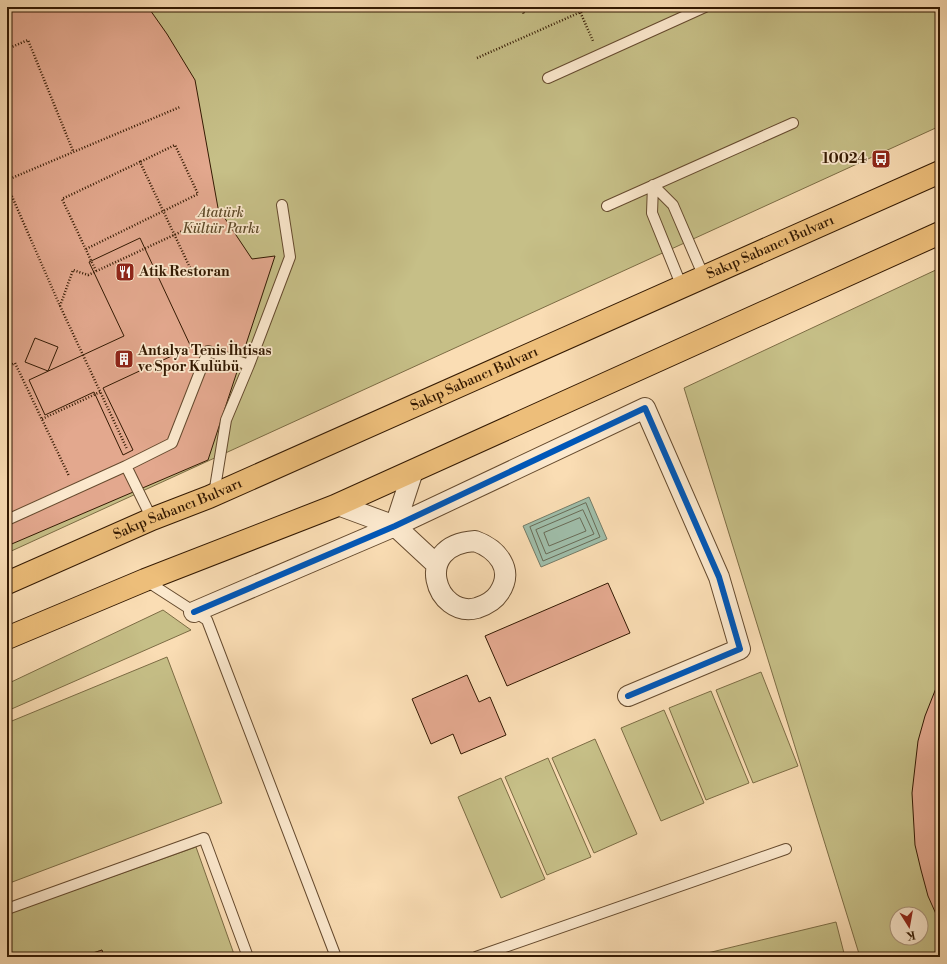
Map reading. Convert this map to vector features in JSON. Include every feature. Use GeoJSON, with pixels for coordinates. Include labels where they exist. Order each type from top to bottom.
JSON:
{"type":"FeatureCollection","features":[{"type":"Feature","properties":{"kind":"main road","name":"Sakıp Sabancı Bulvarı"},"geometry":{"type":"LineString","coordinates":[[7,582],[152,519],[214,494],[940,172]]}},
{"type":"Feature","properties":{"kind":"main road"},"geometry":{"type":"LineString","coordinates":[[7,638],[146,580],[338,505],[940,233]]}},
{"type":"Feature","properties":{"kind":"main road"},"geometry":{"type":"LineString","coordinates":[[7,650],[113,594]]}},
{"type":"Feature","properties":{"kind":"main road"},"geometry":{"type":"LineString","coordinates":[[7,654],[30,639]]}},
{"type":"Feature","properties":{"kind":"street"},"geometry":{"type":"LineString","coordinates":[[194,612],[395,526],[645,408],[719,577],[740,649],[628,696]]}},
{"type":"Feature","properties":{"kind":"street"},"geometry":{"type":"LineString","coordinates":[[395,526],[413,471]]}},
{"type":"Feature","properties":{"kind":"street"},"geometry":{"type":"LineString","coordinates":[[338,505],[395,526],[437,565]]}},
{"type":"Feature","properties":{"kind":"lane"},"geometry":{"type":"LineString","coordinates":[[548,78],[705,7]]}},
{"type":"Feature","properties":{"kind":"lane"},"geometry":{"type":"LineString","coordinates":[[607,206],[793,123]]}},
{"type":"Feature","properties":{"kind":"lane"},"geometry":{"type":"LineString","coordinates":[[653,185],[673,205],[704,277]]}},
{"type":"Feature","properties":{"kind":"lane"},"geometry":{"type":"LineString","coordinates":[[653,185],[652,213],[682,287]]}},
{"type":"Feature","properties":{"kind":"lane"},"geometry":{"type":"LineString","coordinates":[[214,494],[226,420],[249,365],[290,257],[282,205]]}},
{"type":"Feature","properties":{"kind":"lane"},"geometry":{"type":"LineString","coordinates":[[7,520],[130,464],[172,443],[208,351],[249,365]]}},
{"type":"Feature","properties":{"kind":"lane"},"geometry":{"type":"LineString","coordinates":[[130,464],[152,519]]}},
{"type":"Feature","properties":{"kind":"lane"},"geometry":{"type":"LineString","coordinates":[[146,580],[207,620],[336,957]]}},
{"type":"Feature","properties":{"kind":"lane"},"geometry":{"type":"LineString","coordinates":[[7,909],[204,838],[248,957]]}},
{"type":"Feature","properties":{"kind":"lane"},"geometry":{"type":"LineString","coordinates":[[476,957],[786,849]]}},
{"type":"Feature","properties":{"kind":"path"},"geometry":{"type":"LineString","coordinates":[[521,7],[524,14]]}},
{"type":"Feature","properties":{"kind":"path"},"geometry":{"type":"LineString","coordinates":[[578,7],[598,55]]}},
{"type":"Feature","properties":{"kind":"path"},"geometry":{"type":"LineString","coordinates":[[477,58],[592,7]]}},
{"type":"Feature","properties":{"kind":"path"},"geometry":{"type":"LineString","coordinates":[[7,49],[28,40],[73,151]]}},
{"type":"Feature","properties":{"kind":"path"},"geometry":{"type":"LineString","coordinates":[[7,180],[180,107]]}},
{"type":"Feature","properties":{"kind":"path"},"geometry":{"type":"LineString","coordinates":[[86,249],[198,194],[175,145],[62,199],[96,271]]}},
{"type":"Feature","properties":{"kind":"path"},"geometry":{"type":"LineString","coordinates":[[140,162],[193,274]]}},
{"type":"Feature","properties":{"kind":"path"},"geometry":{"type":"LineString","coordinates":[[7,186],[100,392],[130,464]]}},
{"type":"Feature","properties":{"kind":"path"},"geometry":{"type":"LineString","coordinates":[[60,306],[73,270],[88,275],[204,221]]}},
{"type":"Feature","properties":{"kind":"path"},"geometry":{"type":"LineString","coordinates":[[7,367],[16,363],[75,489]]}},
{"type":"Feature","properties":{"kind":"path"},"geometry":{"type":"LineString","coordinates":[[42,419],[100,392]]}},
{"type":"Feature","properties":{"kind":"green space","name":"Atatürk Kültür Parkı"},"geometry":{"type":"Polygon","coordinates":[[[7,7],[940,7],[940,126],[7,553],[7,7]]]}},
{"type":"Feature","properties":{"kind":"green space"},"geometry":{"type":"Polygon","coordinates":[[[940,268],[940,957],[860,957],[684,388],[940,268]]]}},
{"type":"Feature","properties":{"kind":"green space"},"geometry":{"type":"Polygon","coordinates":[[[163,610],[191,630],[7,711],[7,684],[163,610]]]}},
{"type":"Feature","properties":{"kind":"green space"},"geometry":{"type":"Polygon","coordinates":[[[167,657],[222,803],[7,884],[7,723],[167,657]]]}},
{"type":"Feature","properties":{"kind":"green space"},"geometry":{"type":"Polygon","coordinates":[[[761,672],[798,766],[753,783],[716,690],[761,672]]]}},
{"type":"Feature","properties":{"kind":"green space"},"geometry":{"type":"Polygon","coordinates":[[[711,691],[749,783],[706,800],[669,708],[711,691]]]}},
{"type":"Feature","properties":{"kind":"green space"},"geometry":{"type":"Polygon","coordinates":[[[664,710],[704,803],[661,821],[621,728],[664,710]]]}},
{"type":"Feature","properties":{"kind":"green space"},"geometry":{"type":"Polygon","coordinates":[[[595,739],[637,834],[594,853],[552,758],[595,739]]]}},
{"type":"Feature","properties":{"kind":"green space"},"geometry":{"type":"Polygon","coordinates":[[[548,758],[591,857],[547,875],[505,777],[548,758]]]}},
{"type":"Feature","properties":{"kind":"green space"},"geometry":{"type":"Polygon","coordinates":[[[501,778],[545,879],[501,898],[458,797],[501,778]]]}},
{"type":"Feature","properties":{"kind":"green space"},"geometry":{"type":"Polygon","coordinates":[[[196,847],[235,957],[104,957],[102,950],[80,957],[7,957],[7,914],[196,847]]]}},
{"type":"Feature","properties":{"kind":"green space"},"geometry":{"type":"Polygon","coordinates":[[[836,922],[845,957],[691,957],[836,922]]]}},
{"type":"Feature","properties":{"kind":"water"},"geometry":{"type":"Polygon","coordinates":[[[589,497],[607,539],[541,567],[523,526],[589,497]]]}},
{"type":"Feature","properties":{"kind":"building","name":"Antalya Tenis İhtisas ve Spor Kulübü"},"geometry":{"type":"Polygon","coordinates":[[[23,7],[148,7],[167,34],[195,80],[218,208],[252,259],[275,256],[208,460],[7,546],[7,12],[23,7]]]}},
{"type":"Feature","properties":{"kind":"building"},"geometry":{"type":"Polygon","coordinates":[[[140,238],[191,347],[103,388],[133,450],[123,455],[94,392],[45,415],[29,380],[124,336],[89,262],[140,238]]]}},
{"type":"Feature","properties":{"kind":"building"},"geometry":{"type":"Polygon","coordinates":[[[35,338],[58,347],[48,371],[25,362],[35,338]]]}},
{"type":"Feature","properties":{"kind":"building"},"geometry":{"type":"Polygon","coordinates":[[[608,583],[630,633],[507,686],[485,636],[608,583]]]}},
{"type":"Feature","properties":{"kind":"building"},"geometry":{"type":"Polygon","coordinates":[[[467,675],[479,702],[490,697],[506,735],[461,754],[453,734],[431,744],[412,699],[467,675]]]}},
{"type":"Feature","properties":{"kind":"building"},"geometry":{"type":"Polygon","coordinates":[[[940,678],[940,923],[928,896],[915,845],[912,793],[918,741],[925,716],[940,678]]]}},
{"type":"Feature","properties":{"kind":"building"},"geometry":{"type":"Polygon","coordinates":[[[102,950],[104,957],[82,957],[102,950]]]}},
{"type":"Feature","properties":{"kind":"cycle path"},"geometry":{"type":"LineString","coordinates":[[194,612],[395,526],[645,408],[719,577],[740,649],[628,696]]}},
{"type":"Feature","properties":{"kind":"place","name":"10024"},"geometry":{"type":"Point","coordinates":[881,159]}},
{"type":"Feature","properties":{"kind":"place","name":"Atik Restoran"},"geometry":{"type":"Point","coordinates":[125,272]}},
{"type":"Feature","properties":{"kind":"place","name":"Antalya Tenis İhtisas ve Spor Kulübü"},"geometry":{"type":"Point","coordinates":[124,359]}}]}
